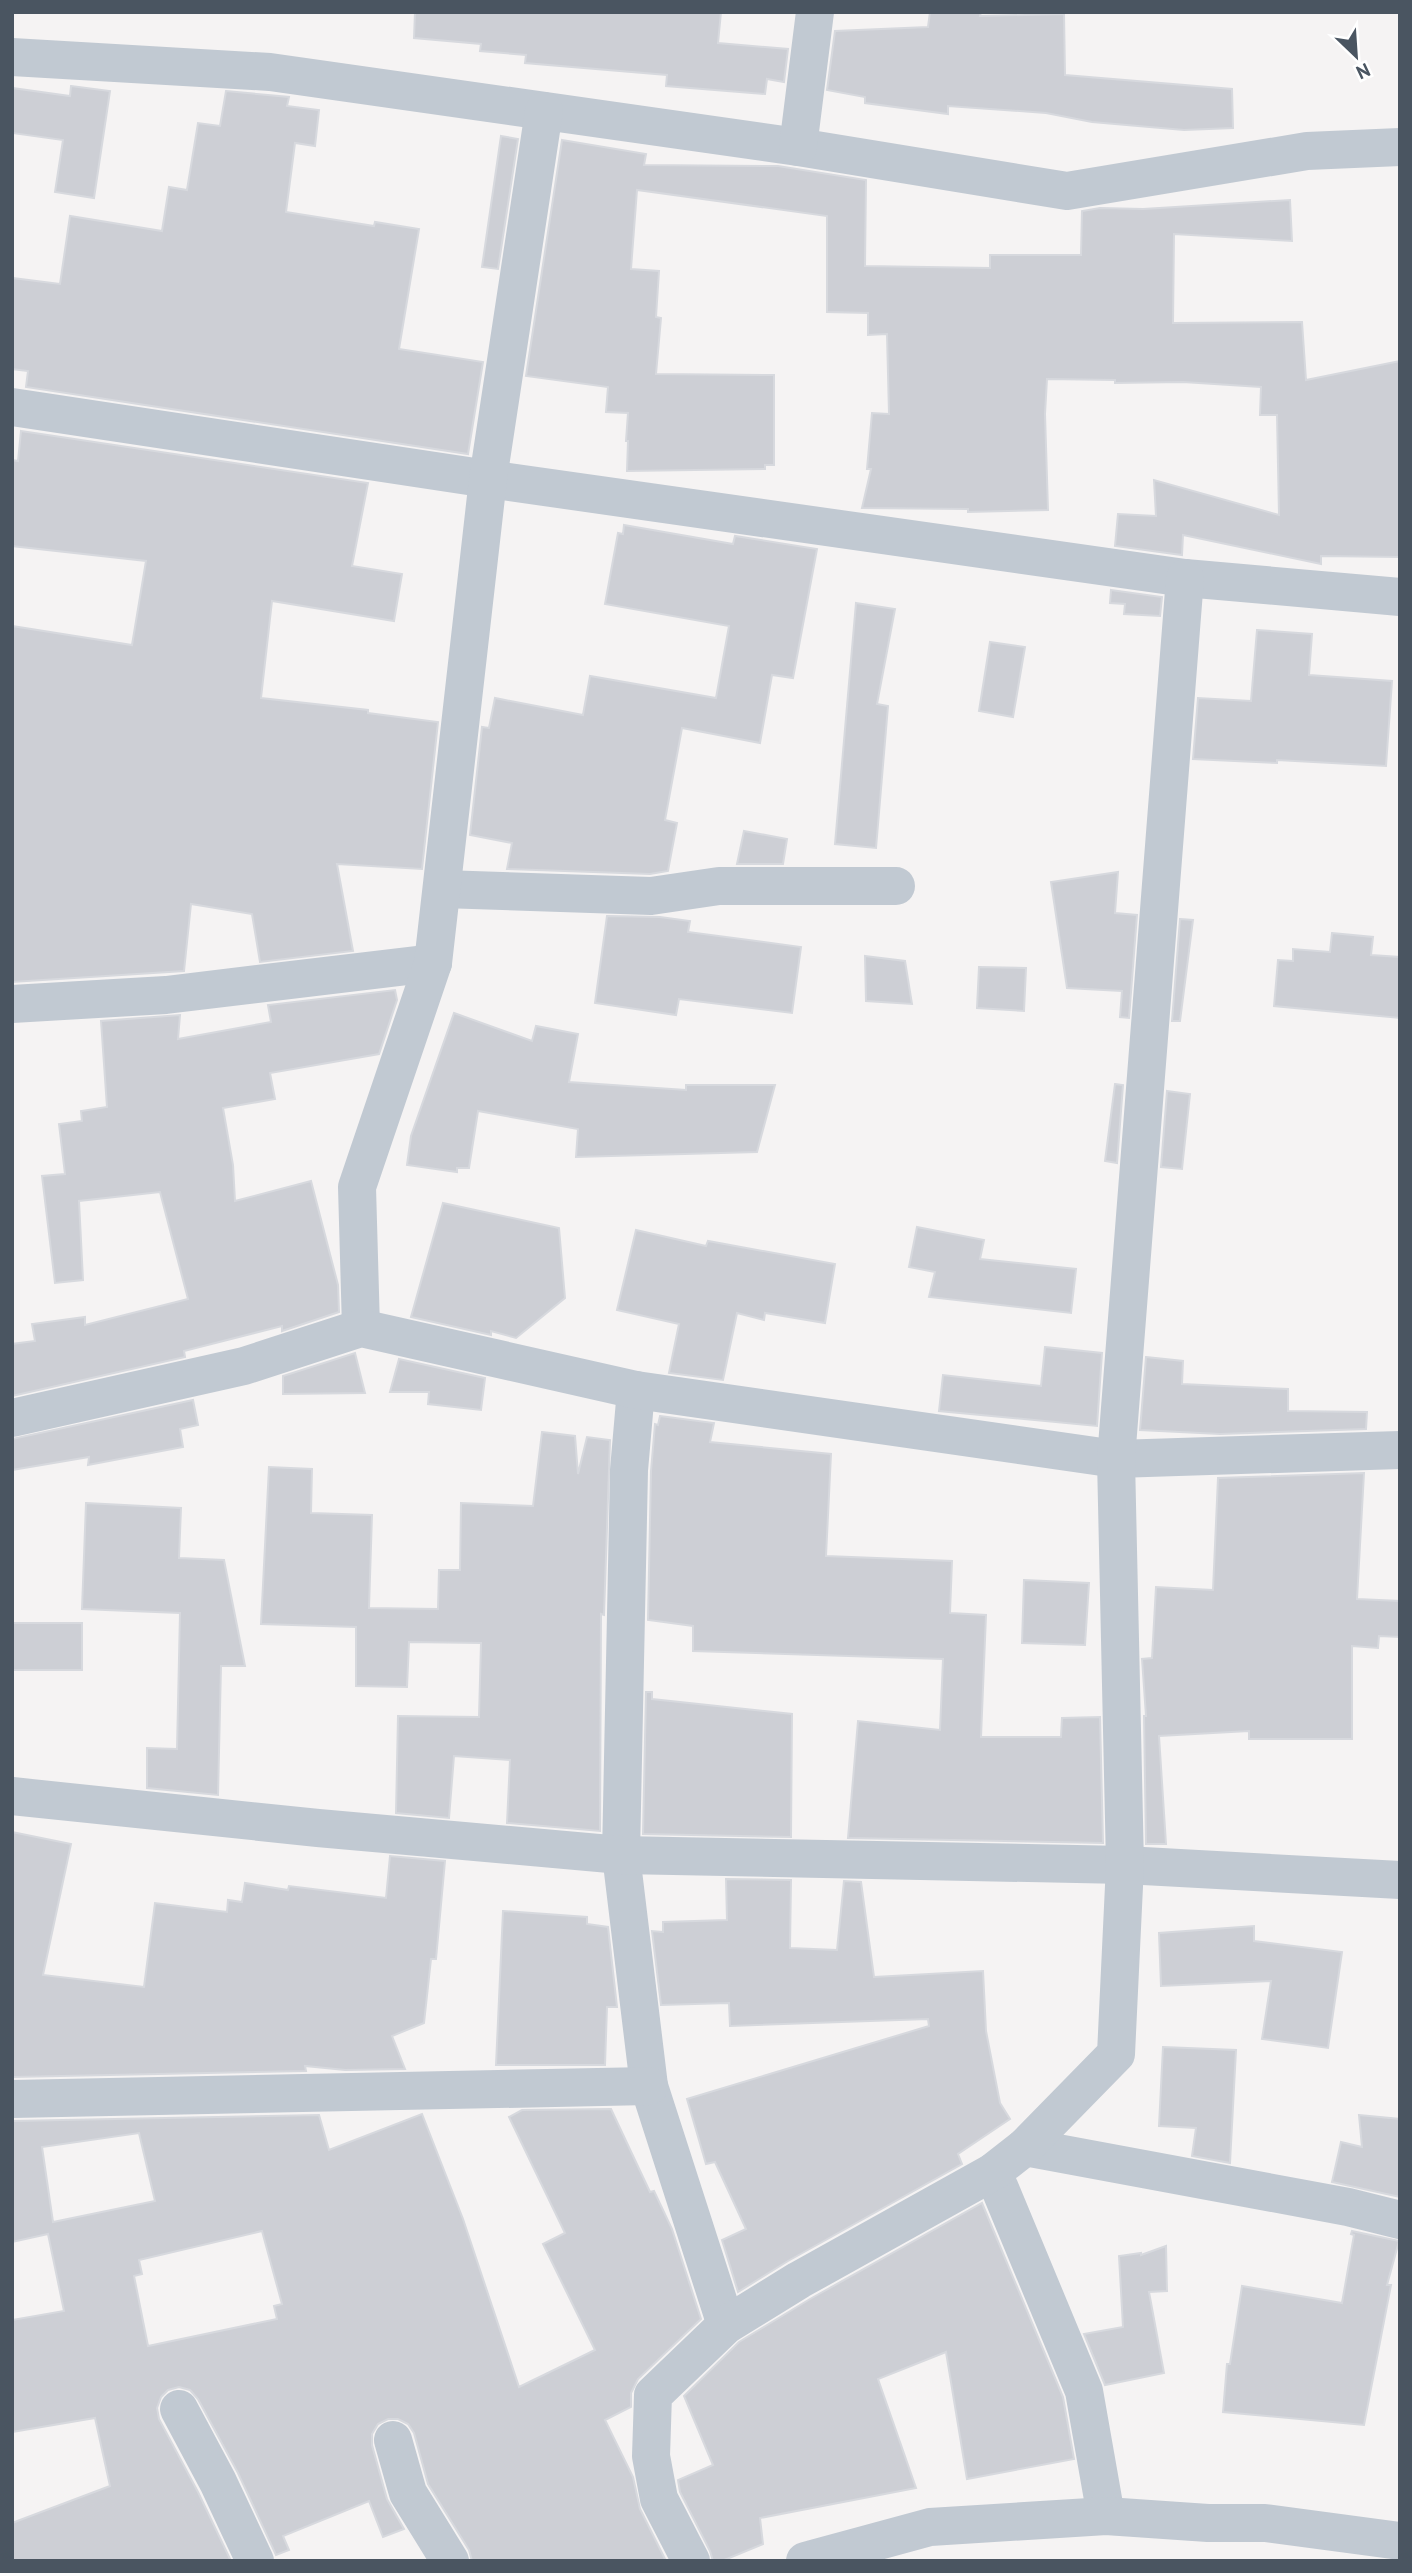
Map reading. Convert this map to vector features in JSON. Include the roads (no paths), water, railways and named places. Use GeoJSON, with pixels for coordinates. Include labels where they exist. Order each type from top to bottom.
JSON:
{"type":"FeatureCollection","features":[{"type":"Feature","properties":{"kind":"street"},"geometry":{"type":"LineString","coordinates":[[798,147],[815,12]]}},
{"type":"Feature","properties":{"kind":"street"},"geometry":{"type":"LineString","coordinates":[[12,57],[270,72],[798,147],[1067,191],[1307,151],[1400,147]]}},
{"type":"Feature","properties":{"kind":"street"},"geometry":{"type":"LineString","coordinates":[[361,1328],[357,1187],[433,963],[488,479],[544,111]]}},
{"type":"Feature","properties":{"kind":"street"},"geometry":{"type":"LineString","coordinates":[[12,407],[488,479],[1185,578],[1400,597]]}},
{"type":"Feature","properties":{"kind":"street"},"geometry":{"type":"LineString","coordinates":[[691,2561],[659,2499],[651,2456],[653,2395],[726,2325],[799,2280],[993,2172],[1025,2147],[1116,2054],[1125,1865],[1116,1459],[1185,578]]}},
{"type":"Feature","properties":{"kind":"street"},"geometry":{"type":"LineString","coordinates":[[442,889],[651,896],[719,886],[896,886]]}},
{"type":"Feature","properties":{"kind":"street"},"geometry":{"type":"LineString","coordinates":[[12,1004],[166,995],[433,963]]}},
{"type":"Feature","properties":{"kind":"street"},"geometry":{"type":"LineString","coordinates":[[12,1418],[243,1366],[361,1328],[636,1390],[1116,1459],[1400,1450]]}},
{"type":"Feature","properties":{"kind":"street"},"geometry":{"type":"LineString","coordinates":[[636,1390],[629,1470],[621,1855],[649,2086],[726,2325]]}},
{"type":"Feature","properties":{"kind":"street"},"geometry":{"type":"LineString","coordinates":[[12,1796],[318,1828],[621,1855],[1125,1865],[1400,1880]]}},
{"type":"Feature","properties":{"kind":"street"},"geometry":{"type":"LineString","coordinates":[[12,2099],[649,2086]]}},
{"type":"Feature","properties":{"kind":"street"},"geometry":{"type":"LineString","coordinates":[[1025,2147],[1348,2207],[1400,2220]]}},
{"type":"Feature","properties":{"kind":"street"},"geometry":{"type":"LineString","coordinates":[[993,2172],[1084,2390],[1106,2516]]}},
{"type":"Feature","properties":{"kind":"street"},"geometry":{"type":"LineString","coordinates":[[179,2409],[218,2482],[255,2561]]}},
{"type":"Feature","properties":{"kind":"street"},"geometry":{"type":"LineString","coordinates":[[393,2440],[408,2493],[450,2561]]}},
{"type":"Feature","properties":{"kind":"street"},"geometry":{"type":"LineString","coordinates":[[805,2561],[930,2527],[1106,2516],[1208,2523],[1265,2523],[1400,2541]]}}]}
